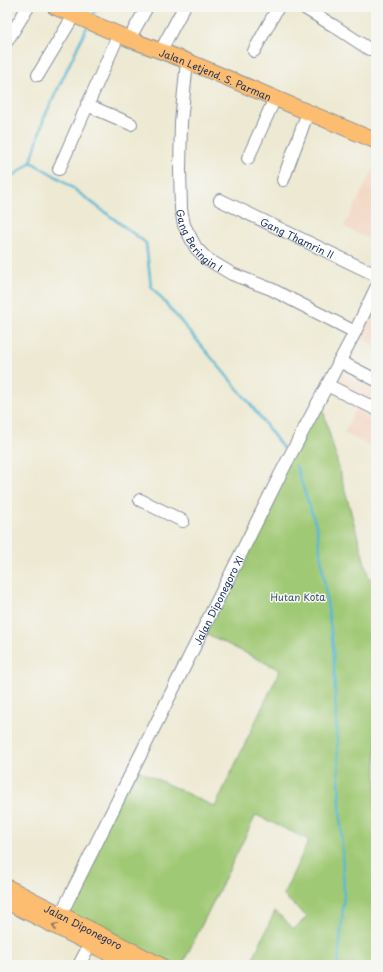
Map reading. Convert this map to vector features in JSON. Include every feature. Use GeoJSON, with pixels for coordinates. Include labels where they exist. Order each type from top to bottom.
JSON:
{"type":"FeatureCollection","features":[{"type":"Feature","properties":{"kind":"main road","name":"Jalan Letjend. S. Parman"},"geometry":{"type":"LineString","coordinates":[[56,7],[160,52],[187,61],[376,141]]}},
{"type":"Feature","properties":{"kind":"main road","name":"Jalan Diponegoro"},"geometry":{"type":"LineString","coordinates":[[7,887],[154,964]]}},
{"type":"Feature","properties":{"kind":"main road","name":"Jalan Diponegoro"},"geometry":{"type":"LineString","coordinates":[[7,902],[132,965]]}},
{"type":"Feature","properties":{"kind":"street"},"geometry":{"type":"LineString","coordinates":[[7,40],[28,7]]}},
{"type":"Feature","properties":{"kind":"street"},"geometry":{"type":"LineString","coordinates":[[59,169],[87,105],[124,36],[147,7]]}},
{"type":"Feature","properties":{"kind":"street"},"geometry":{"type":"LineString","coordinates":[[160,52],[184,7]]}},
{"type":"Feature","properties":{"kind":"street"},"geometry":{"type":"LineString","coordinates":[[254,51],[278,7]]}},
{"type":"Feature","properties":{"kind":"street"},"geometry":{"type":"LineString","coordinates":[[302,7],[369,49]]}},
{"type":"Feature","properties":{"kind":"street"},"geometry":{"type":"LineString","coordinates":[[38,76],[77,16]]}},
{"type":"Feature","properties":{"kind":"street","name":"Gang Beringin I"},"geometry":{"type":"LineString","coordinates":[[187,61],[181,122],[181,201],[184,225],[196,248],[207,259],[232,274],[271,289],[355,332]]}},
{"type":"Feature","properties":{"kind":"street"},"geometry":{"type":"LineString","coordinates":[[248,158],[276,98]]}},
{"type":"Feature","properties":{"kind":"street"},"geometry":{"type":"LineString","coordinates":[[87,105],[131,124]]}},
{"type":"Feature","properties":{"kind":"street"},"geometry":{"type":"LineString","coordinates":[[283,180],[308,112]]}},
{"type":"Feature","properties":{"kind":"street","name":"Gang Thamrin II"},"geometry":{"type":"LineString","coordinates":[[220,200],[376,275]]}},
{"type":"Feature","properties":{"kind":"street","name":"Jalan Diponegoro XI"},"geometry":{"type":"LineString","coordinates":[[61,914],[280,473],[355,332],[376,288]]}},
{"type":"Feature","properties":{"kind":"street"},"geometry":{"type":"LineString","coordinates":[[339,361],[376,380]]}},
{"type":"Feature","properties":{"kind":"street"},"geometry":{"type":"LineString","coordinates":[[327,385],[376,409]]}},
{"type":"Feature","properties":{"kind":"street"},"geometry":{"type":"LineString","coordinates":[[140,500],[183,521]]}},
{"type":"Feature","properties":{"kind":"street"},"geometry":{"type":"LineString","coordinates":[[79,965],[90,944]]}},
{"type":"Feature","properties":{"kind":"shaded area"},"geometry":{"type":"Polygon","coordinates":[[[376,164],[376,243],[344,227],[376,164]]]}},
{"type":"Feature","properties":{"kind":"shaded area"},"geometry":{"type":"Polygon","coordinates":[[[376,297],[376,347],[357,336],[376,297]]]}},
{"type":"Feature","properties":{"kind":"shaded area"},"geometry":{"type":"Polygon","coordinates":[[[339,373],[376,390],[376,450],[344,433],[357,406],[329,393],[339,373]]]}},
{"type":"Feature","properties":{"kind":"green space","name":"Hutan Kota"},"geometry":{"type":"Polygon","coordinates":[[[320,399],[369,578],[376,581],[376,965],[250,965],[275,911],[294,929],[307,917],[283,895],[309,840],[256,815],[182,965],[160,965],[61,914],[134,768],[215,807],[280,670],[201,631],[320,399]]]}},
{"type":"Feature","properties":{"kind":"waterway"},"geometry":{"type":"LineString","coordinates":[[92,17],[97,7]]}},
{"type":"Feature","properties":{"kind":"waterway"},"geometry":{"type":"LineString","coordinates":[[7,181],[31,162],[44,118],[87,27]]}},
{"type":"Feature","properties":{"kind":"waterway"},"geometry":{"type":"LineString","coordinates":[[31,162],[62,180],[146,243],[151,286],[248,401],[283,448]]}},
{"type":"Feature","properties":{"kind":"waterway"},"geometry":{"type":"LineString","coordinates":[[296,466],[317,528],[333,646],[344,895],[338,965]]}}]}
